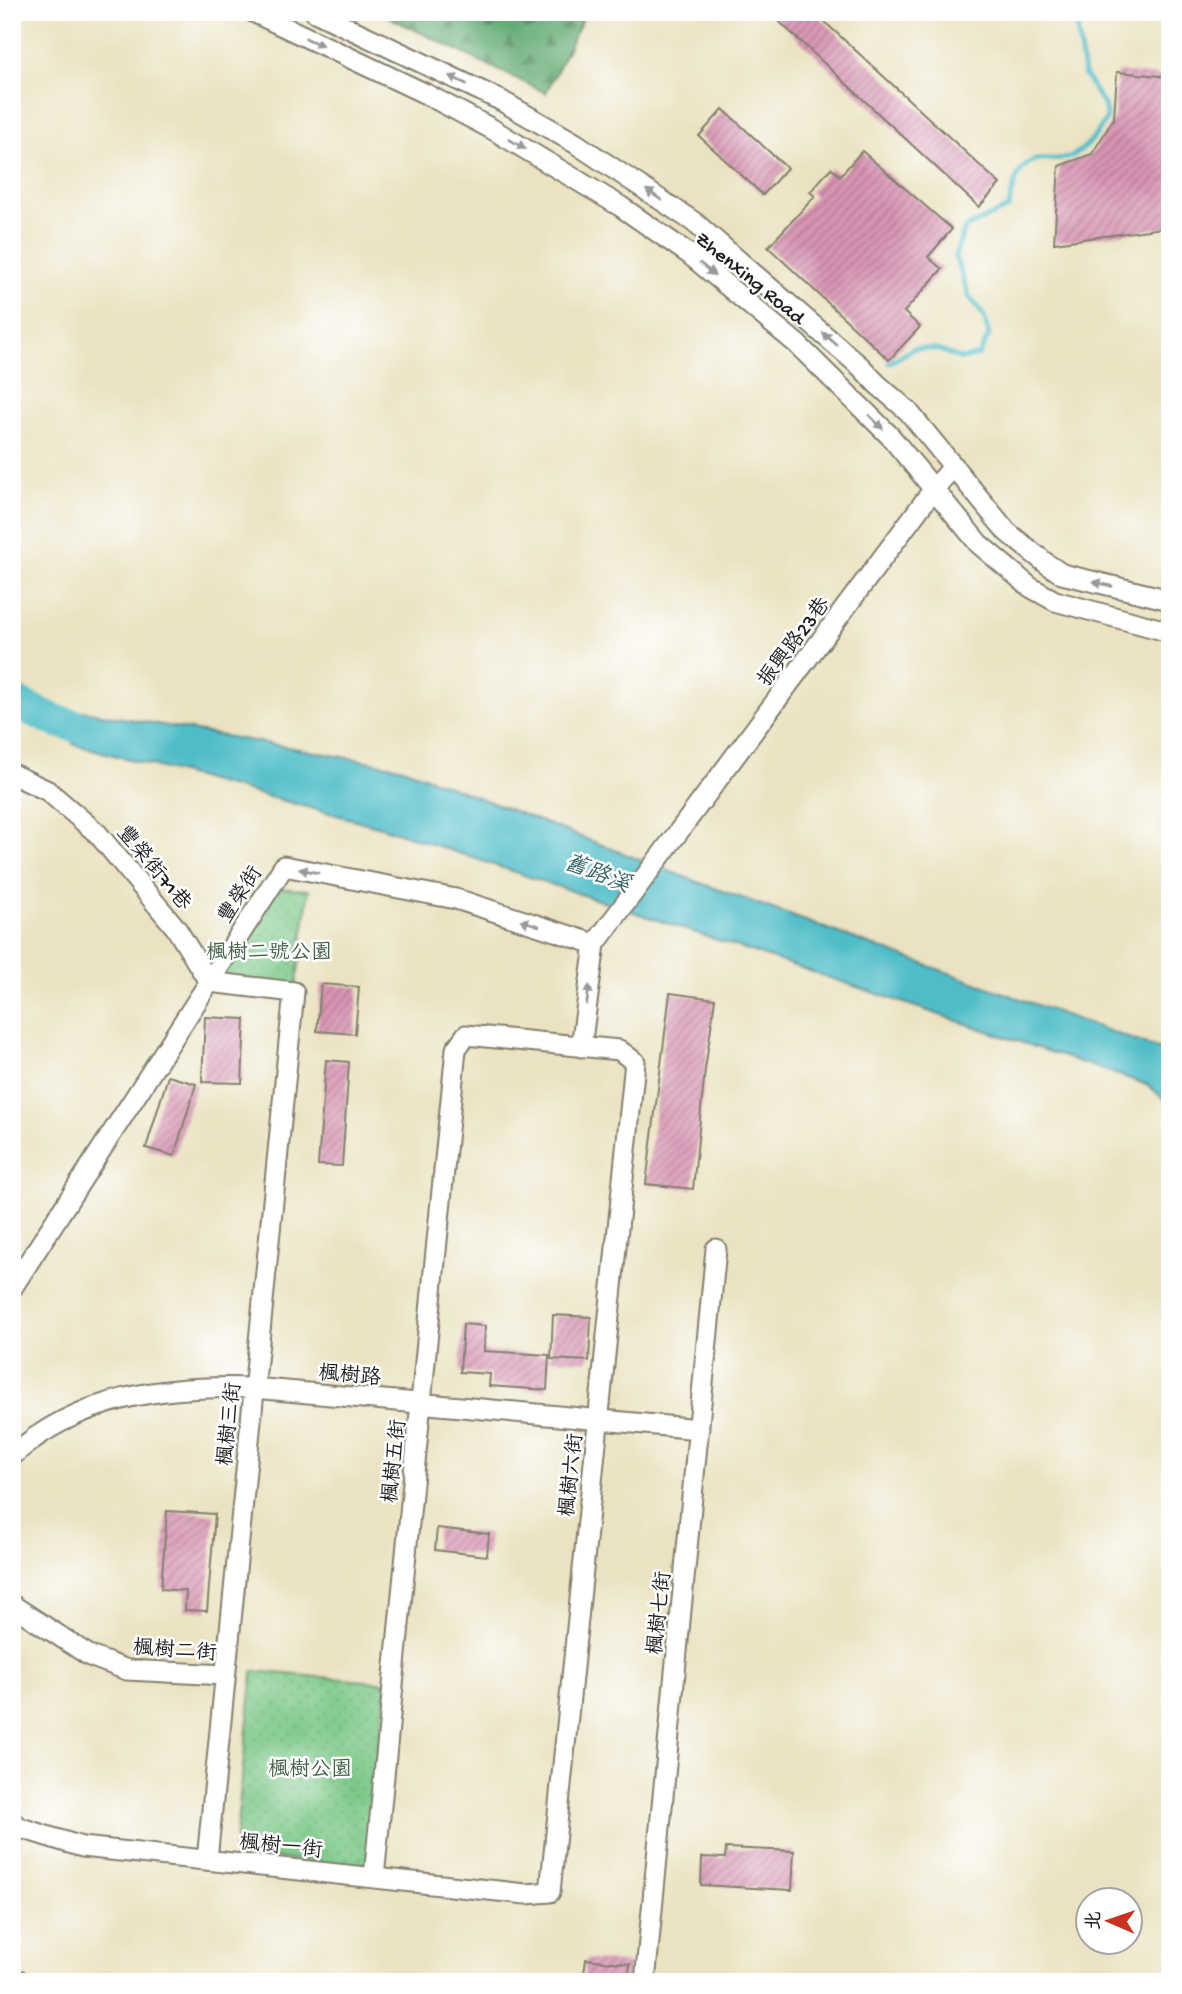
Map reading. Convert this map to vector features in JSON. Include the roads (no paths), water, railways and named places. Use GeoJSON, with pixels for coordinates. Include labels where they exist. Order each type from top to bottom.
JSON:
{"type":"FeatureCollection","features":[{"type":"Feature","properties":{"kind":"street","name":"Zhenxing Road"},"geometry":{"type":"LineString","coordinates":[[253,12],[437,100],[559,168],[632,214],[689,254],[797,344],[890,436],[979,544],[1030,587],[1055,601],[1170,632]]}},
{"type":"Feature","properties":{"kind":"street","name":"Zhenxing Road"},"geometry":{"type":"LineString","coordinates":[[315,12],[510,106],[575,143],[694,222],[908,411],[1007,532],[1046,564],[1062,574],[1170,600]]}},
{"type":"Feature","properties":{"kind":"street","name":"振興路23巷"},"geometry":{"type":"LineString","coordinates":[[595,944],[933,489],[954,466]]}},
{"type":"Feature","properties":{"kind":"street","name":"豐榮街71巷"},"geometry":{"type":"LineString","coordinates":[[12,774],[48,791],[98,834],[176,928],[209,982]]}},
{"type":"Feature","properties":{"kind":"street","name":"豐榮街"},"geometry":{"type":"LineString","coordinates":[[12,1288],[284,866],[456,899],[595,944]]}},
{"type":"Feature","properties":{"kind":"street"},"geometry":{"type":"LineString","coordinates":[[580,1046],[595,944]]}},
{"type":"Feature","properties":{"kind":"street","name":"楓樹三街"},"geometry":{"type":"LineString","coordinates":[[207,1860],[294,992],[209,982]]}},
{"type":"Feature","properties":{"kind":"street","name":"楓樹五街"},"geometry":{"type":"LineString","coordinates":[[374,1877],[456,1049],[466,1035],[580,1046]]}},
{"type":"Feature","properties":{"kind":"street","name":"楓樹六街"},"geometry":{"type":"LineString","coordinates":[[550,1892],[635,1062],[619,1050],[580,1046]]}},
{"type":"Feature","properties":{"kind":"street","name":"楓樹七街"},"geometry":{"type":"LineString","coordinates":[[645,1982],[716,1249]]}},
{"type":"Feature","properties":{"kind":"street","name":"楓樹路"},"geometry":{"type":"LineString","coordinates":[[12,1456],[57,1424],[99,1404],[162,1391],[202,1387],[254,1388],[699,1429]]}},
{"type":"Feature","properties":{"kind":"street","name":"楓樹二街"},"geometry":{"type":"LineString","coordinates":[[12,1605],[90,1656],[127,1670],[225,1675]]}},
{"type":"Feature","properties":{"kind":"street","name":"楓樹一街"},"geometry":{"type":"LineString","coordinates":[[12,1822],[21,1828],[82,1847],[526,1894],[550,1892]]}},
{"type":"Feature","properties":{"kind":"water"},"geometry":{"type":"Polygon","coordinates":[[[83,711],[400,767],[695,881],[1164,1051],[1170,1054],[1170,1104],[1148,1085],[381,827],[73,744],[83,711]]]}},
{"type":"Feature","properties":{"kind":"waterway"},"geometry":{"type":"LineString","coordinates":[[889,363],[914,348],[936,349],[962,359],[979,355],[989,335],[984,316],[969,296],[955,256],[965,228],[1008,208],[1017,177],[1029,163],[1040,159],[1063,159],[1075,154],[1091,140],[1107,118],[1104,105],[1084,74],[1075,12]]}},
{"type":"Feature","properties":{"kind":"waterway","name":"舊路溪"},"geometry":{"type":"LineString","coordinates":[[12,701],[56,721],[122,738]]}},
{"type":"Feature","properties":{"kind":"park label","name":"楓樹二號公園"},"geometry":{"type":"Point","coordinates":[269,951]}},
{"type":"Feature","properties":{"kind":"park label","name":"楓樹公園"},"geometry":{"type":"Point","coordinates":[310,1768]}}]}
